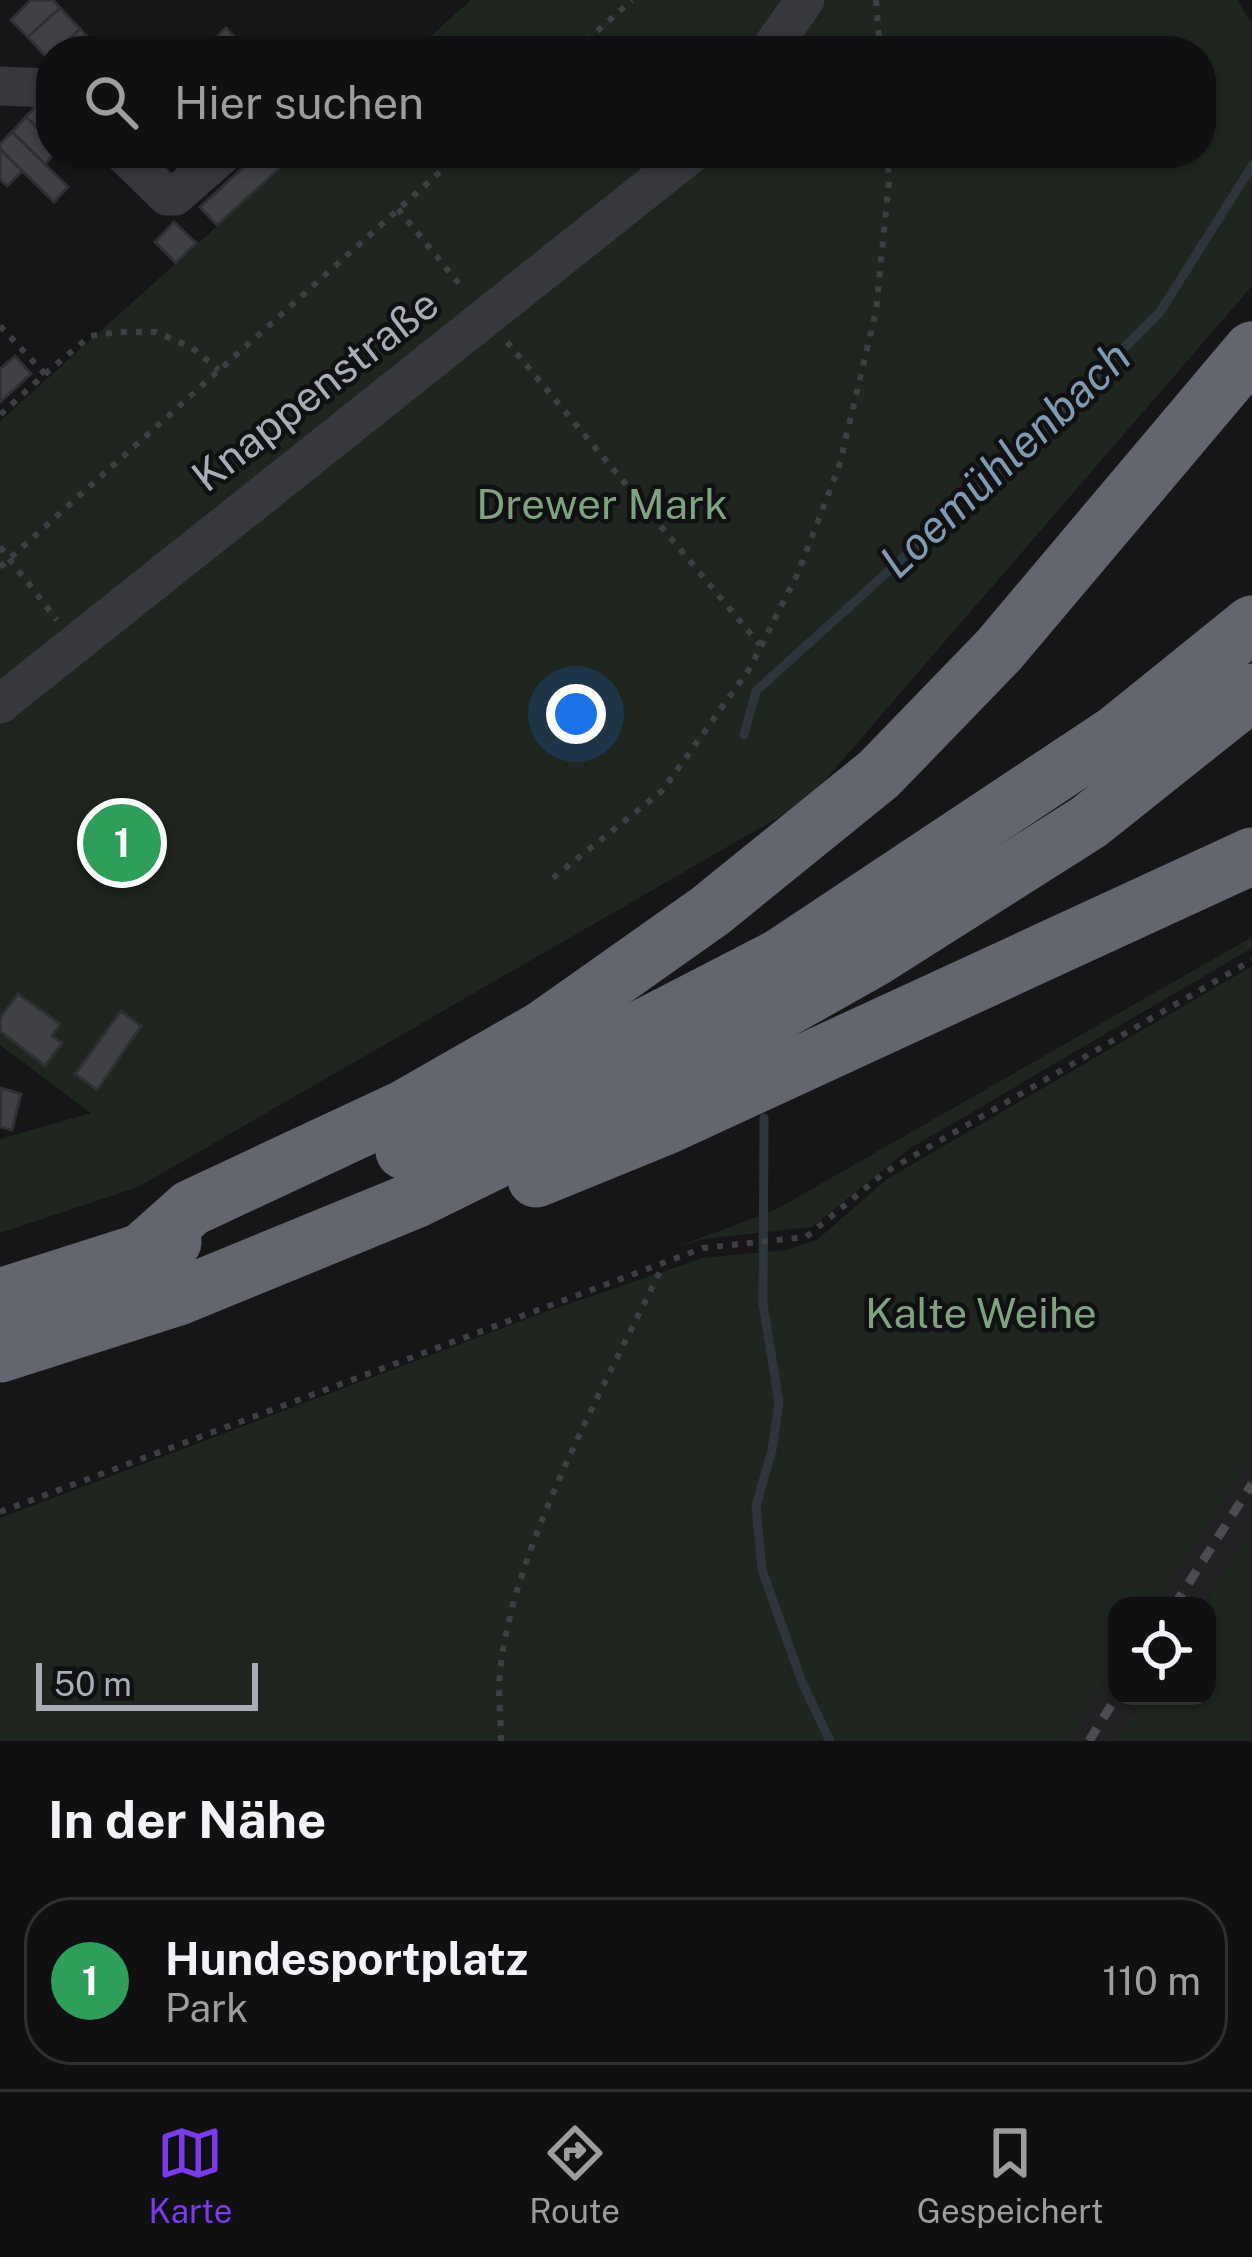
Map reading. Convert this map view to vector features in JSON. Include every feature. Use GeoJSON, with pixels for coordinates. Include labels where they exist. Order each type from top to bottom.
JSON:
{"type":"FeatureCollection","features":[{"type":"Feature","properties":{"kind":"highway"},"geometry":{"type":"LineString","coordinates":[[138,1255],[190,1208],[405,1108],[543,1029],[727,898],[878,774],[999,650],[1252,350]]}},
{"type":"Feature","properties":{"kind":"highway"},"geometry":{"type":"LineString","coordinates":[[0,1297],[138,1255],[376,1165],[780,957],[1117,733],[1252,624]]}},
{"type":"Feature","properties":{"kind":"highway"},"geometry":{"type":"LineString","coordinates":[[0,1354],[181,1295],[416,1200],[647,1086],[873,958],[1089,822],[1252,692]]}},
{"type":"Feature","properties":{"kind":"highway"},"geometry":{"type":"LineString","coordinates":[[0,1383],[190,1321],[666,1126],[1252,856]]}},
{"type":"Feature","properties":{"kind":"lane"},"geometry":{"type":"LineString","coordinates":[[780,36],[805,0]]}},
{"type":"Feature","properties":{"kind":"lane"},"geometry":{"type":"LineString","coordinates":[[0,86],[36,87]]}},
{"type":"Feature","properties":{"kind":"lane"},"geometry":{"type":"LineString","coordinates":[[138,168],[167,196],[175,196],[207,168]]}},
{"type":"Feature","properties":{"kind":"lane","name":"Knappenstraße"},"geometry":{"type":"LineString","coordinates":[[0,704],[673,168]]}},
{"type":"Feature","properties":{"kind":"path"},"geometry":{"type":"LineString","coordinates":[[592,36],[632,0]]}},
{"type":"Feature","properties":{"kind":"path"},"geometry":{"type":"LineString","coordinates":[[876,0],[879,36]]}},
{"type":"Feature","properties":{"kind":"path"},"geometry":{"type":"LineString","coordinates":[[0,566],[444,168]]}},
{"type":"Feature","properties":{"kind":"path"},"geometry":{"type":"LineString","coordinates":[[553,878],[662,791],[750,668],[797,575],[839,467],[876,311],[888,168]]}},
{"type":"Feature","properties":{"kind":"path"},"geometry":{"type":"LineString","coordinates":[[398,209],[761,647]]}},
{"type":"Feature","properties":{"kind":"path"},"geometry":{"type":"LineString","coordinates":[[0,326],[45,374]]}},
{"type":"Feature","properties":{"kind":"path"},"geometry":{"type":"LineString","coordinates":[[0,415],[90,336],[156,332],[191,347],[219,370]]}},
{"type":"Feature","properties":{"kind":"path"},"geometry":{"type":"LineString","coordinates":[[0,547],[75,642]]}},
{"type":"Feature","properties":{"kind":"path"},"geometry":{"type":"LineString","coordinates":[[0,1512],[703,1248],[806,1237],[884,1173],[1252,960]]}},
{"type":"Feature","properties":{"kind":"path"},"geometry":{"type":"LineString","coordinates":[[501,1741],[500,1683],[511,1619],[542,1520],[663,1265]]}},
{"type":"Feature","properties":{"kind":"shaded area"},"geometry":{"type":"Polygon","coordinates":[[[1252,1454],[1252,1531],[1209,1597],[1160,1597],[1252,1454]]]}},
{"type":"Feature","properties":{"kind":"shaded area"},"geometry":{"type":"Polygon","coordinates":[[[1108,1677],[1108,1705],[1138,1705],[1115,1741],[1067,1741],[1108,1677]]]}},
{"type":"Feature","properties":{"kind":"green space","name":"Drewer Mark"},"geometry":{"type":"Polygon","coordinates":[[[471,0],[1237,0],[1252,24],[1252,286],[807,801],[138,1187],[0,1233],[0,1139],[91,1113],[0,1045],[0,421],[282,168],[1216,168],[1216,36],[431,36],[471,0]]]}},
{"type":"Feature","properties":{"kind":"green space"},"geometry":{"type":"Polygon","coordinates":[[[1252,937],[1252,948],[909,1149],[812,1227],[704,1239],[671,1249],[775,1210],[1252,937]]]}},
{"type":"Feature","properties":{"kind":"green space","name":"Kalte Weihe"},"geometry":{"type":"Polygon","coordinates":[[[1252,966],[1252,1454],[1160,1597],[1108,1597],[1108,1677],[1067,1741],[0,1741],[0,1518],[545,1312],[703,1258],[786,1250],[817,1240],[887,1179],[1252,966]]]}},
{"type":"Feature","properties":{"kind":"green space"},"geometry":{"type":"Polygon","coordinates":[[[1252,1531],[1252,1741],[1115,1741],[1138,1705],[1216,1705],[1216,1597],[1209,1597],[1252,1531]]]}},
{"type":"Feature","properties":{"kind":"building"},"geometry":{"type":"Polygon","coordinates":[[[31,0],[53,0],[60,8],[28,37],[11,20],[31,0]]]}},
{"type":"Feature","properties":{"kind":"building"},"geometry":{"type":"Polygon","coordinates":[[[60,8],[80,29],[73,36],[36,36],[36,46],[28,37],[60,8]]]}},
{"type":"Feature","properties":{"kind":"building"},"geometry":{"type":"Polygon","coordinates":[[[36,106],[36,127],[26,117],[36,106]]]}},
{"type":"Feature","properties":{"kind":"building"},"geometry":{"type":"Polygon","coordinates":[[[26,117],[36,127],[36,155],[12,132],[26,117]]]}},
{"type":"Feature","properties":{"kind":"building"},"geometry":{"type":"Polygon","coordinates":[[[12,132],[36,156],[36,168],[49,168],[68,187],[54,202],[0,144],[12,132]]]}},
{"type":"Feature","properties":{"kind":"building"},"geometry":{"type":"Polygon","coordinates":[[[0,149],[22,171],[7,186],[0,179],[0,149]]]}},
{"type":"Feature","properties":{"kind":"building"},"geometry":{"type":"Polygon","coordinates":[[[243,168],[280,168],[217,225],[200,207],[243,168]]]}},
{"type":"Feature","properties":{"kind":"building"},"geometry":{"type":"Polygon","coordinates":[[[174,222],[196,243],[176,263],[155,242],[174,222]]]}},
{"type":"Feature","properties":{"kind":"building"},"geometry":{"type":"Polygon","coordinates":[[[15,356],[31,374],[0,402],[0,369],[15,356]]]}},
{"type":"Feature","properties":{"kind":"building"},"geometry":{"type":"Polygon","coordinates":[[[18,994],[60,1024],[52,1036],[62,1043],[45,1066],[0,1031],[0,1018],[18,994]]]}},
{"type":"Feature","properties":{"kind":"building"},"geometry":{"type":"Polygon","coordinates":[[[121,1011],[141,1026],[97,1090],[75,1074],[121,1011]]]}},
{"type":"Feature","properties":{"kind":"building"},"geometry":{"type":"Polygon","coordinates":[[[1,1088],[21,1094],[12,1130],[0,1127],[1,1088]]]}},
{"type":"Feature","properties":{"kind":"waterway","name":"Loemühlenbach"},"geometry":{"type":"LineString","coordinates":[[744,735],[756,691],[1019,453],[1160,312],[1252,166]]}},
{"type":"Feature","properties":{"kind":"waterway","name":"Loemühlenbach"},"geometry":{"type":"LineString","coordinates":[[764,1118],[763,1304],[779,1402],[756,1506],[762,1570],[802,1682],[830,1741]]}},
{"type":"Feature","properties":{"kind":"railway"},"geometry":{"type":"LineString","coordinates":[[1180,1597],[1252,1484]]}},
{"type":"Feature","properties":{"kind":"railway"},"geometry":{"type":"LineString","coordinates":[[1089,1741],[1111,1705]]}},
{"type":"Feature","properties":{"kind":"place","name":"Hundesportplatz"},"geometry":{"type":"Point","coordinates":[122,843]}}]}
